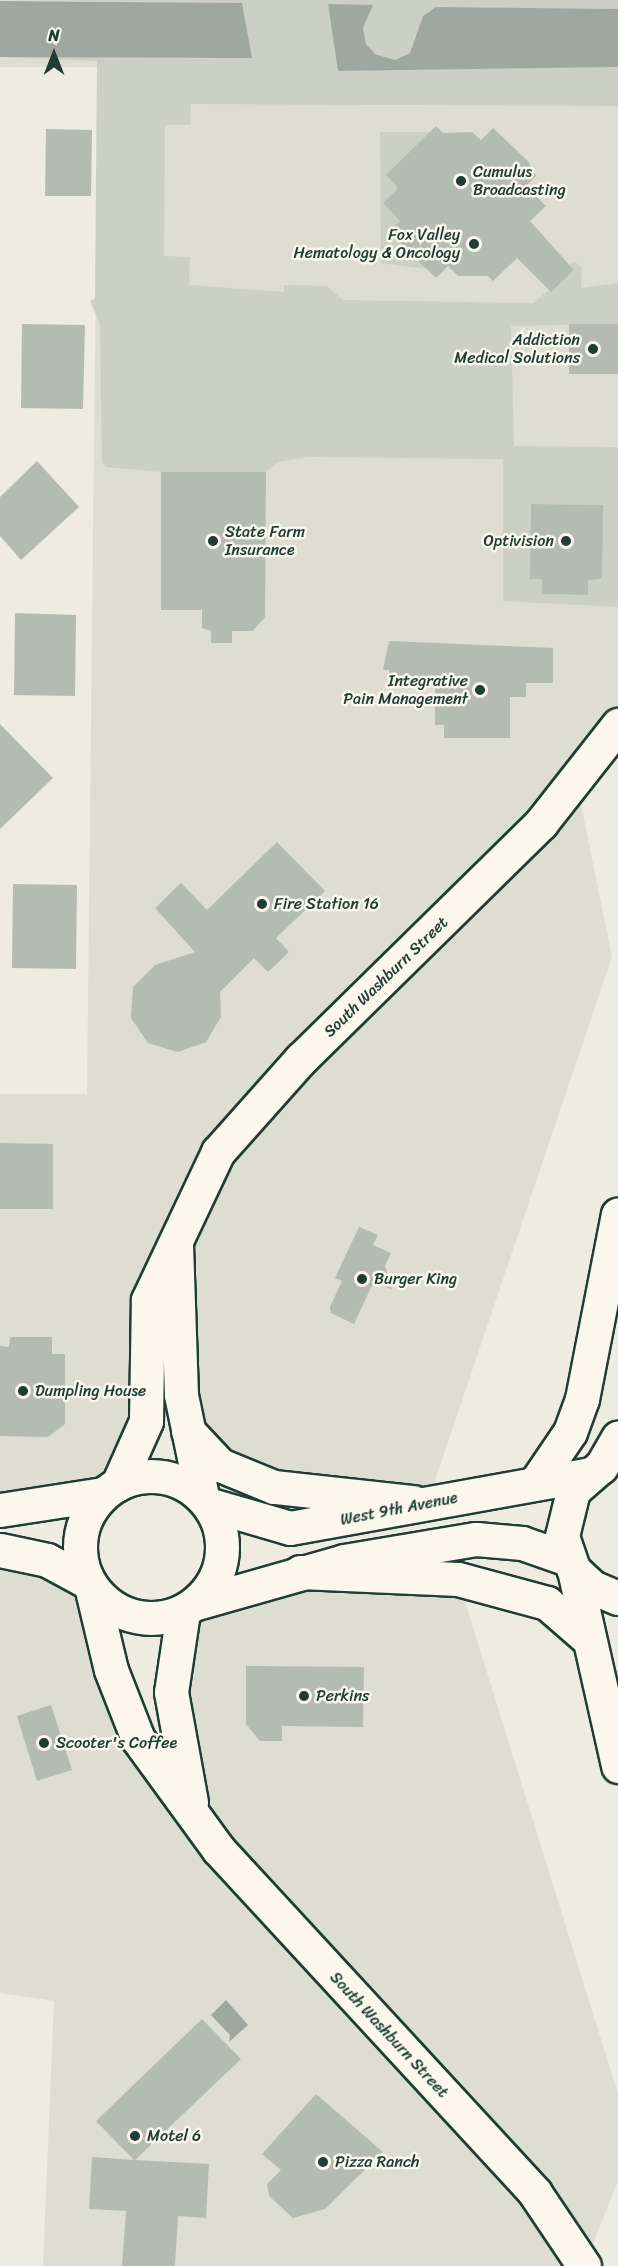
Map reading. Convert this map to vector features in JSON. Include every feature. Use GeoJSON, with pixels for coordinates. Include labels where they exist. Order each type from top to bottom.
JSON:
{"type":"FeatureCollection","features":[{"type":"Feature","properties":{"kind":"main road","name":"South Washburn Street"},"geometry":{"type":"LineString","coordinates":[[111,1489],[146,1421],[148,1300],[176,1244],[202,1182],[246,1115],[541,823],[618,725]]}},
{"type":"Feature","properties":{"kind":"main road"},"geometry":{"type":"LineString","coordinates":[[538,1479],[570,1432],[582,1399],[618,1214]]}},
{"type":"Feature","properties":{"kind":"main road","name":"South Washburn Street"},"geometry":{"type":"LineString","coordinates":[[176,1244],[182,1395],[188,1431],[207,1500]]}},
{"type":"Feature","properties":{"kind":"main road"},"geometry":{"type":"LineString","coordinates":[[188,1431],[220,1465],[274,1487],[427,1504]]}},
{"type":"Feature","properties":{"kind":"main road"},"geometry":{"type":"LineString","coordinates":[[618,1438],[603,1467],[564,1513],[571,1564],[586,1637],[618,1766]]}},
{"type":"Feature","properties":{"kind":"main road","name":"West 9th Avenue"},"geometry":{"type":"LineString","coordinates":[[207,1500],[290,1528],[427,1504],[603,1467]]}},
{"type":"Feature","properties":{"kind":"main road"},"geometry":{"type":"LineString","coordinates":[[0,1510],[111,1489],[162,1476],[207,1500],[222,1559],[214,1584],[190,1607]]}},
{"type":"Feature","properties":{"kind":"main road"},"geometry":{"type":"LineString","coordinates":[[88,1583],[81,1533],[111,1489]]}},
{"type":"Feature","properties":{"kind":"main road"},"geometry":{"type":"LineString","coordinates":[[0,1550],[39,1557],[88,1583],[109,1605],[132,1617],[158,1619],[300,1572],[476,1539],[522,1543],[571,1564],[592,1587],[618,1598]]}},
{"type":"Feature","properties":{"kind":"main road"},"geometry":{"type":"LineString","coordinates":[[300,1572],[458,1579],[547,1603],[586,1637]]}},
{"type":"Feature","properties":{"kind":"main road","name":"South Washburn Street"},"geometry":{"type":"LineString","coordinates":[[88,1583],[111,1670],[138,1739],[255,1891],[535,2193],[584,2266]]}},
{"type":"Feature","properties":{"kind":"main road","name":"South Washburn Street"},"geometry":{"type":"LineString","coordinates":[[190,1607],[171,1692],[192,1807]]}},
{"type":"Feature","properties":{"kind":"shaded area"},"geometry":{"type":"Polygon","coordinates":[[[0,0],[618,0],[618,725],[576,780],[612,957],[427,1504],[303,1490],[188,1431],[180,1359],[145,1367],[118,1484],[0,1510],[0,1094],[87,1094],[98,67],[0,67],[0,0]]]}},
{"type":"Feature","properties":{"kind":"shaded area"},"geometry":{"type":"Polygon","coordinates":[[[0,0],[618,0],[618,9],[436,7],[423,16],[410,53],[395,60],[375,54],[366,44],[363,28],[372,6],[338,71],[618,67],[618,106],[191,104],[190,125],[165,125],[164,256],[190,257],[189,285],[284,292],[284,285],[327,286],[343,300],[533,303],[574,270],[569,265],[575,262],[582,267],[581,288],[618,283],[618,324],[511,326],[514,446],[618,447],[618,607],[503,601],[503,459],[308,457],[278,462],[266,472],[161,472],[106,467],[102,462],[100,324],[90,301],[95,298],[97,61],[0,57],[252,57],[242,3],[0,0]],[[531,504],[530,577],[543,578],[543,594],[588,595],[588,580],[601,580],[603,505],[531,504]]]}},
{"type":"Feature","properties":{"kind":"shaded area"},"geometry":{"type":"Polygon","coordinates":[[[0,1],[242,3],[252,58],[0,57],[0,1]]]}},
{"type":"Feature","properties":{"kind":"shaded area"},"geometry":{"type":"Polygon","coordinates":[[[328,4],[373,5],[363,28],[366,44],[375,54],[395,60],[410,53],[423,16],[436,7],[618,9],[618,67],[338,71],[328,4]]]}},
{"type":"Feature","properties":{"kind":"shaded area"},"geometry":{"type":"Polygon","coordinates":[[[380,132],[430,132],[386,175],[398,188],[383,203],[400,221],[388,233],[427,269],[381,263],[380,132]]]}},
{"type":"Feature","properties":{"kind":"shaded area"},"geometry":{"type":"Polygon","coordinates":[[[0,1550],[86,1581],[111,1670],[191,1806],[183,1612],[233,1591],[458,1579],[618,2094],[618,2181],[584,2266],[43,2266],[54,2001],[0,1993],[0,1550]]]}},
{"type":"Feature","properties":{"kind":"shaded area"},"geometry":{"type":"Polygon","coordinates":[[[226,2000],[248,2025],[229,2042],[230,2035],[211,2015],[226,2000]]]}},
{"type":"Feature","properties":{"kind":"building"},"geometry":{"type":"Polygon","coordinates":[[[436,126],[443,133],[472,132],[481,140],[493,128],[528,161],[536,176],[526,186],[546,206],[530,221],[574,270],[551,292],[517,258],[493,281],[488,276],[458,276],[448,266],[436,278],[388,232],[400,221],[383,203],[398,188],[386,175],[436,126]]]}},
{"type":"Feature","properties":{"kind":"building"},"geometry":{"type":"Polygon","coordinates":[[[46,129],[92,130],[91,196],[45,196],[46,129]]]}},
{"type":"Feature","properties":{"kind":"building"},"geometry":{"type":"Polygon","coordinates":[[[22,324],[85,325],[83,409],[21,408],[22,324]]]}},
{"type":"Feature","properties":{"kind":"building","name":"Addiction Medical Solutions"},"geometry":{"type":"Polygon","coordinates":[[[569,324],[618,324],[618,374],[569,374],[569,324]]]}},
{"type":"Feature","properties":{"kind":"building"},"geometry":{"type":"Polygon","coordinates":[[[37,461],[79,507],[21,560],[0,536],[0,497],[37,461]]]}},
{"type":"Feature","properties":{"kind":"building","name":"State Farm Insurance"},"geometry":{"type":"Polygon","coordinates":[[[161,472],[266,472],[265,617],[253,631],[232,631],[232,643],[211,643],[211,631],[202,628],[202,610],[161,610],[161,472]]]}},
{"type":"Feature","properties":{"kind":"building","name":"Optivision"},"geometry":{"type":"Polygon","coordinates":[[[531,504],[603,505],[602,579],[588,580],[588,595],[542,594],[542,579],[530,579],[531,504]]]}},
{"type":"Feature","properties":{"kind":"building"},"geometry":{"type":"Polygon","coordinates":[[[15,613],[76,615],[75,696],[14,695],[15,613]]]}},
{"type":"Feature","properties":{"kind":"building","name":"Integrative Pain Management"},"geometry":{"type":"Polygon","coordinates":[[[389,641],[553,648],[553,683],[526,683],[526,697],[510,697],[510,738],[444,738],[444,725],[435,725],[435,683],[389,683],[389,670],[383,670],[389,641]]]}},
{"type":"Feature","properties":{"kind":"building"},"geometry":{"type":"Polygon","coordinates":[[[0,724],[53,778],[0,829],[0,724]]]}},
{"type":"Feature","properties":{"kind":"building"},"geometry":{"type":"Polygon","coordinates":[[[277,842],[325,891],[276,938],[289,952],[268,972],[254,958],[220,992],[221,1017],[206,1042],[178,1052],[148,1043],[131,1018],[133,987],[155,965],[195,952],[155,908],[181,883],[207,910],[277,842]]]}},
{"type":"Feature","properties":{"kind":"building"},"geometry":{"type":"Polygon","coordinates":[[[13,884],[77,885],[76,969],[12,968],[13,884]]]}},
{"type":"Feature","properties":{"kind":"building"},"geometry":{"type":"Polygon","coordinates":[[[0,1143],[53,1144],[53,1209],[0,1209],[0,1143]]]}},
{"type":"Feature","properties":{"kind":"building","name":"Burger King"},"geometry":{"type":"Polygon","coordinates":[[[359,1227],[378,1235],[373,1245],[391,1253],[385,1266],[392,1290],[374,1281],[354,1324],[331,1313],[330,1307],[342,1281],[335,1278],[359,1227]]]}},
{"type":"Feature","properties":{"kind":"building"},"geometry":{"type":"Polygon","coordinates":[[[10,1337],[52,1337],[52,1354],[65,1354],[65,1424],[48,1437],[0,1436],[0,1346],[9,1347],[10,1337]]]}},
{"type":"Feature","properties":{"kind":"building","name":"Perkins"},"geometry":{"type":"Polygon","coordinates":[[[246,1666],[364,1667],[363,1727],[282,1726],[282,1741],[260,1741],[246,1724],[246,1666]]]}},
{"type":"Feature","properties":{"kind":"building","name":"Scooter's Coffee"},"geometry":{"type":"Polygon","coordinates":[[[51,1705],[72,1770],[37,1781],[17,1716],[51,1705]]]}},
{"type":"Feature","properties":{"kind":"building","name":"Motel 6"},"geometry":{"type":"Polygon","coordinates":[[[202,2019],[241,2059],[135,2160],[209,2164],[206,2218],[178,2216],[175,2266],[122,2266],[126,2211],[89,2209],[92,2157],[134,2160],[96,2121],[202,2019]]]}},
{"type":"Feature","properties":{"kind":"building","name":"Pizza Ranch"},"geometry":{"type":"Polygon","coordinates":[[[316,2094],[383,2152],[325,2209],[293,2218],[269,2196],[267,2184],[281,2170],[262,2154],[316,2094]]]}},
{"type":"Feature","properties":{"kind":"place","name":"Cumulus Broadcasting"},"geometry":{"type":"Point","coordinates":[461,181]}},
{"type":"Feature","properties":{"kind":"place","name":"Fox Valley Hematology & Oncology"},"geometry":{"type":"Point","coordinates":[474,244]}},
{"type":"Feature","properties":{"kind":"place","name":"Addiction Medical Solutions"},"geometry":{"type":"Point","coordinates":[593,349]}},
{"type":"Feature","properties":{"kind":"place","name":"State Farm Insurance"},"geometry":{"type":"Point","coordinates":[213,541]}},
{"type":"Feature","properties":{"kind":"place","name":"Optivision"},"geometry":{"type":"Point","coordinates":[566,541]}},
{"type":"Feature","properties":{"kind":"place","name":"Integrative Pain Management"},"geometry":{"type":"Point","coordinates":[480,690]}},
{"type":"Feature","properties":{"kind":"place","name":"Fire Station 16"},"geometry":{"type":"Point","coordinates":[262,904]}},
{"type":"Feature","properties":{"kind":"place","name":"Burger King"},"geometry":{"type":"Point","coordinates":[362,1279]}},
{"type":"Feature","properties":{"kind":"place","name":"Dumpling House"},"geometry":{"type":"Point","coordinates":[23,1391]}},
{"type":"Feature","properties":{"kind":"place","name":"Perkins"},"geometry":{"type":"Point","coordinates":[304,1696]}},
{"type":"Feature","properties":{"kind":"place","name":"Scooter's Coffee"},"geometry":{"type":"Point","coordinates":[44,1743]}},
{"type":"Feature","properties":{"kind":"place","name":"Motel 6"},"geometry":{"type":"Point","coordinates":[135,2136]}},
{"type":"Feature","properties":{"kind":"place","name":"Pizza Ranch"},"geometry":{"type":"Point","coordinates":[323,2162]}}]}
